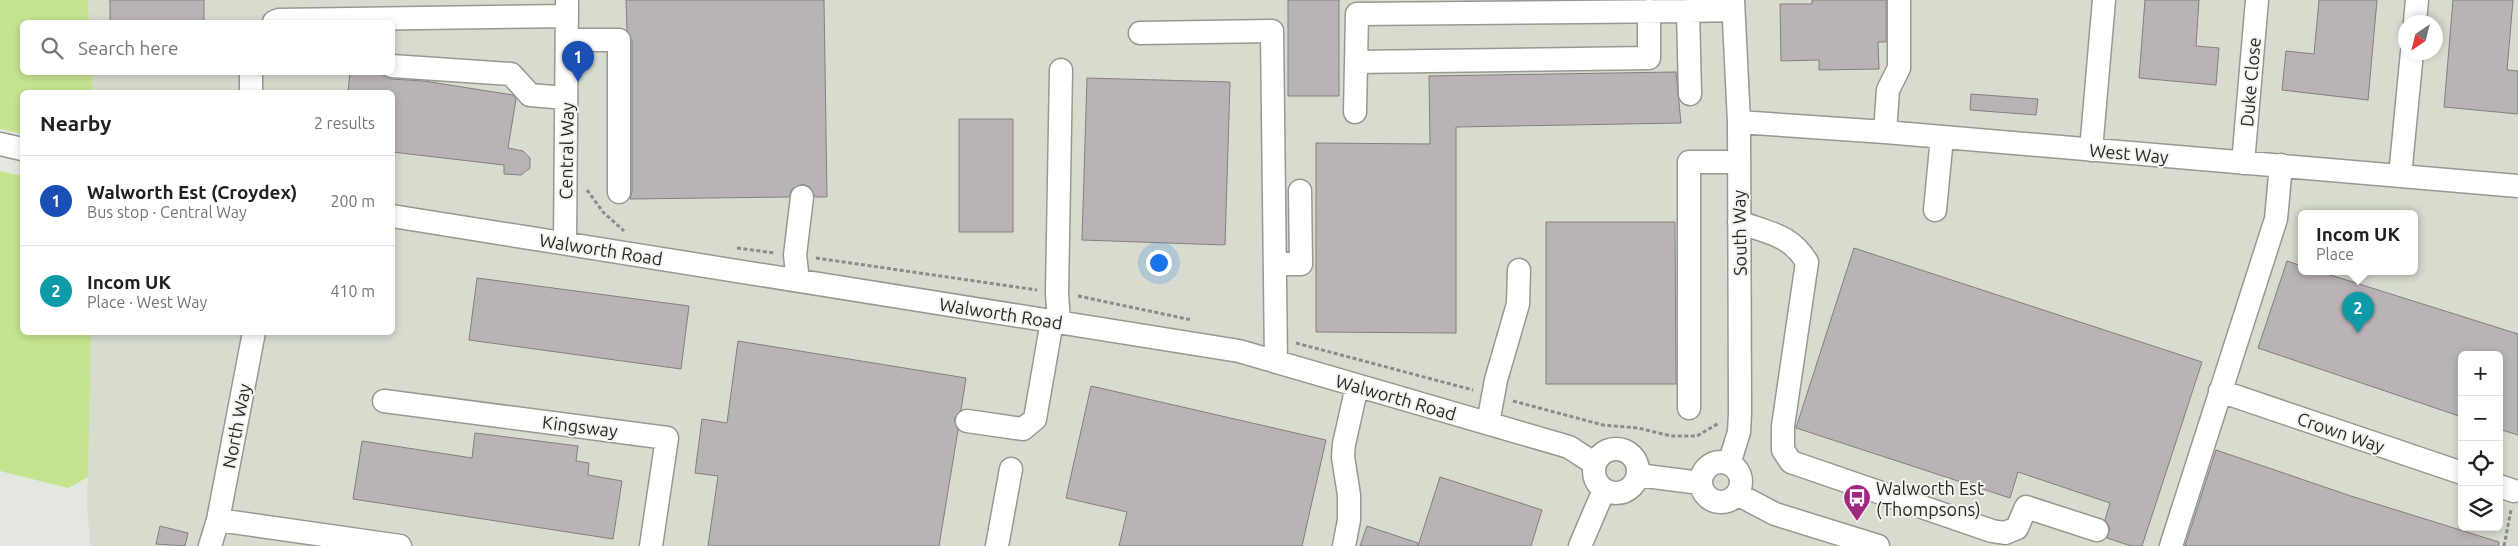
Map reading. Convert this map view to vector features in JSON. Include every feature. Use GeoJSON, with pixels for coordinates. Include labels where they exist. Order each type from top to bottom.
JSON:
{"type":"FeatureCollection","features":[{"type":"Feature","properties":{"kind":"street"},"geometry":{"type":"LineString","coordinates":[[1885,132],[1888,90],[1898,68],[1899,0]]}},
{"type":"Feature","properties":{"kind":"street"},"geometry":{"type":"LineString","coordinates":[[2091,150],[2104,0]]}},
{"type":"Feature","properties":{"kind":"street","name":"Duke Close"},"geometry":{"type":"LineString","coordinates":[[2243,163],[2257,0]]}},
{"type":"Feature","properties":{"kind":"street"},"geometry":{"type":"LineString","coordinates":[[2416,15],[2417,0]]}},
{"type":"Feature","properties":{"kind":"street"},"geometry":{"type":"LineString","coordinates":[[1355,112],[1357,14],[1688,11],[1733,5]]}},
{"type":"Feature","properties":{"kind":"street","name":"South Way"},"geometry":{"type":"LineString","coordinates":[[1729,464],[1739,432],[1740,413],[1739,122],[1733,5]]}},
{"type":"Feature","properties":{"kind":"street"},"geometry":{"type":"LineString","coordinates":[[279,20],[567,8]]}},
{"type":"Feature","properties":{"kind":"street","name":"Central Way"},"geometry":{"type":"LineString","coordinates":[[565,243],[567,8]]}},
{"type":"Feature","properties":{"kind":"street"},"geometry":{"type":"LineString","coordinates":[[1356,62],[1649,58],[1649,11]]}},
{"type":"Feature","properties":{"kind":"street"},"geometry":{"type":"LineString","coordinates":[[1688,11],[1690,94]]}},
{"type":"Feature","properties":{"kind":"street"},"geometry":{"type":"LineString","coordinates":[[1140,33],[1272,32],[1276,362]]}},
{"type":"Feature","properties":{"kind":"street"},"geometry":{"type":"LineString","coordinates":[[567,40],[619,40],[619,192]]}},
{"type":"Feature","properties":{"kind":"street"},"geometry":{"type":"LineString","coordinates":[[2400,176],[2410,129],[2412,60]]}},
{"type":"Feature","properties":{"kind":"street"},"geometry":{"type":"LineString","coordinates":[[395,66],[511,74],[530,95],[566,98]]}},
{"type":"Feature","properties":{"kind":"street"},"geometry":{"type":"LineString","coordinates":[[967,421],[1023,429],[1035,419],[1056,322],[1062,70]]}},
{"type":"Feature","properties":{"kind":"street"},"geometry":{"type":"LineString","coordinates":[[251,75],[251,90]]}},
{"type":"Feature","properties":{"kind":"street","name":"West Way"},"geometry":{"type":"LineString","coordinates":[[1739,122],[1885,132],[2518,186]]}},
{"type":"Feature","properties":{"kind":"street"},"geometry":{"type":"LineString","coordinates":[[1935,210],[1942,137]]}},
{"type":"Feature","properties":{"kind":"street"},"geometry":{"type":"LineString","coordinates":[[0,144],[20,149]]}},
{"type":"Feature","properties":{"kind":"street"},"geometry":{"type":"LineString","coordinates":[[1689,408],[1689,162],[1726,162]]}},
{"type":"Feature","properties":{"kind":"street"},"geometry":{"type":"LineString","coordinates":[[2170,546],[2276,218],[2281,166]]}},
{"type":"Feature","properties":{"kind":"street"},"geometry":{"type":"LineString","coordinates":[[1275,264],[1301,264],[1300,191]]}},
{"type":"Feature","properties":{"kind":"street"},"geometry":{"type":"LineString","coordinates":[[798,280],[795,255],[802,197]]}},
{"type":"Feature","properties":{"kind":"street","name":"Walworth Road"},"geometry":{"type":"LineString","coordinates":[[395,216],[1239,351],[1568,447],[1595,464]]}},
{"type":"Feature","properties":{"kind":"street"},"geometry":{"type":"LineString","coordinates":[[1739,222],[1789,240],[1798,247],[1807,262],[1783,426],[1783,450],[1791,462],[1992,531],[2005,533],[2017,528],[2026,508],[2097,530]]}},
{"type":"Feature","properties":{"kind":"street"},"geometry":{"type":"LineString","coordinates":[[1488,424],[1493,395],[1518,304],[1519,270]]}},
{"type":"Feature","properties":{"kind":"street","name":"North Way"},"geometry":{"type":"LineString","coordinates":[[210,546],[218,520],[253,335]]}},
{"type":"Feature","properties":{"kind":"street"},"geometry":{"type":"LineString","coordinates":[[1344,546],[1349,520],[1349,495],[1343,457],[1356,386]]}},
{"type":"Feature","properties":{"kind":"street","name":"Crown Way"},"geometry":{"type":"LineString","coordinates":[[2220,391],[2458,472]]}},
{"type":"Feature","properties":{"kind":"street","name":"Kingsway"},"geometry":{"type":"LineString","coordinates":[[384,401],[667,438],[651,546]]}},
{"type":"Feature","properties":{"kind":"street"},"geometry":{"type":"LineString","coordinates":[[1618,449],[1625,451],[1635,461],[1638,475],[1631,488],[1625,492],[1611,493],[1604,490],[1595,479],[1595,464],[1604,453],[1618,449]]}},
{"type":"Feature","properties":{"kind":"street"},"geometry":{"type":"LineString","coordinates":[[1716,463],[1729,464],[1735,468],[1741,480],[1737,494],[1726,502],[1719,502],[1706,496],[1700,483],[1705,470],[1710,465],[1716,463]]}},
{"type":"Feature","properties":{"kind":"street"},"geometry":{"type":"LineString","coordinates":[[997,546],[1011,469]]}},
{"type":"Feature","properties":{"kind":"street"},"geometry":{"type":"LineString","coordinates":[[1638,475],[1700,483]]}},
{"type":"Feature","properties":{"kind":"street"},"geometry":{"type":"LineString","coordinates":[[1580,546],[1604,490]]}},
{"type":"Feature","properties":{"kind":"street"},"geometry":{"type":"LineString","coordinates":[[1737,494],[1775,514],[1878,546]]}},
{"type":"Feature","properties":{"kind":"street"},"geometry":{"type":"LineString","coordinates":[[218,520],[400,546]]}},
{"type":"Feature","properties":{"kind":"path"},"geometry":{"type":"LineString","coordinates":[[585,183],[587,192],[603,212],[626,232]]}},
{"type":"Feature","properties":{"kind":"path"},"geometry":{"type":"LineString","coordinates":[[736,248],[1057,293],[1201,322]]}},
{"type":"Feature","properties":{"kind":"path"},"geometry":{"type":"LineString","coordinates":[[1276,338],[1325,349],[1603,425],[1638,428],[1671,436],[1697,436],[1718,425],[1722,417]]}},
{"type":"Feature","properties":{"kind":"path"},"geometry":{"type":"LineString","coordinates":[[2504,546],[2507,488]]}},
{"type":"Feature","properties":{"kind":"shaded area"},"geometry":{"type":"Polygon","coordinates":[[[88,0],[2518,0],[2518,546],[90,546],[87,503],[91,335],[395,335],[395,90],[93,90],[92,75],[395,75],[395,20],[89,20],[88,0]]]}},
{"type":"Feature","properties":{"kind":"green space"},"geometry":{"type":"Polygon","coordinates":[[[0,0],[88,0],[89,20],[20,20],[20,75],[92,75],[93,90],[20,90],[20,134],[0,129],[0,0]]]}},
{"type":"Feature","properties":{"kind":"green space"},"geometry":{"type":"Polygon","coordinates":[[[0,171],[20,176],[20,335],[91,335],[88,477],[68,488],[0,471],[0,171]]]}},
{"type":"Feature","properties":{"kind":"building"},"geometry":{"type":"Polygon","coordinates":[[[110,0],[204,0],[204,20],[110,20],[110,0]]]}},
{"type":"Feature","properties":{"kind":"building"},"geometry":{"type":"Polygon","coordinates":[[[626,0],[824,0],[827,197],[815,197],[810,187],[803,184],[792,189],[789,197],[630,199],[632,192],[632,40],[627,30],[626,0]]]}},
{"type":"Feature","properties":{"kind":"building"},"geometry":{"type":"Polygon","coordinates":[[[1288,0],[1339,0],[1339,96],[1288,96],[1288,0]]]}},
{"type":"Feature","properties":{"kind":"building"},"geometry":{"type":"Polygon","coordinates":[[[1812,0],[1886,0],[1886,42],[1878,42],[1879,69],[1819,70],[1819,60],[1781,61],[1780,4],[1812,4],[1812,0]]]}},
{"type":"Feature","properties":{"kind":"building"},"geometry":{"type":"Polygon","coordinates":[[[2145,0],[2199,0],[2196,46],[2219,48],[2216,85],[2139,78],[2145,0]]]}},
{"type":"Feature","properties":{"kind":"building"},"geometry":{"type":"Polygon","coordinates":[[[2319,0],[2377,0],[2368,100],[2282,90],[2286,51],[2314,54],[2319,0]]]}},
{"type":"Feature","properties":{"kind":"building"},"geometry":{"type":"Polygon","coordinates":[[[2453,0],[2513,0],[2507,70],[2518,71],[2518,114],[2444,107],[2453,0]]]}},
{"type":"Feature","properties":{"kind":"building"},"geometry":{"type":"Polygon","coordinates":[[[1676,72],[1681,123],[1456,127],[1456,333],[1316,332],[1316,143],[1430,144],[1429,76],[1676,72]]]}},
{"type":"Feature","properties":{"kind":"building"},"geometry":{"type":"Polygon","coordinates":[[[350,75],[383,75],[391,79],[424,81],[513,95],[516,99],[508,148],[523,151],[530,158],[530,168],[521,175],[504,174],[504,165],[395,152],[395,90],[348,90],[350,75]]]}},
{"type":"Feature","properties":{"kind":"building"},"geometry":{"type":"Polygon","coordinates":[[[1087,78],[1230,82],[1225,245],[1082,240],[1087,78]]]}},
{"type":"Feature","properties":{"kind":"building"},"geometry":{"type":"Polygon","coordinates":[[[1971,94],[2038,99],[2036,115],[1970,110],[1971,94]]]}},
{"type":"Feature","properties":{"kind":"building"},"geometry":{"type":"Polygon","coordinates":[[[959,119],[1013,119],[1013,232],[959,232],[959,119]]]}},
{"type":"Feature","properties":{"kind":"building"},"geometry":{"type":"Polygon","coordinates":[[[1546,222],[1675,222],[1676,384],[1546,384],[1546,222]]]}},
{"type":"Feature","properties":{"kind":"building"},"geometry":{"type":"Polygon","coordinates":[[[1854,248],[2202,362],[2142,546],[2131,546],[2107,538],[2110,528],[2105,520],[2110,503],[2018,472],[2010,498],[1796,428],[1854,248]]]}},
{"type":"Feature","properties":{"kind":"building"},"geometry":{"type":"Polygon","coordinates":[[[2287,261],[2298,265],[2298,275],[2331,275],[2518,334],[2518,435],[2503,430],[2503,351],[2458,351],[2458,416],[2258,348],[2287,261]]]}},
{"type":"Feature","properties":{"kind":"building"},"geometry":{"type":"Polygon","coordinates":[[[477,278],[689,306],[681,369],[469,340],[477,278]]]}},
{"type":"Feature","properties":{"kind":"building"},"geometry":{"type":"Polygon","coordinates":[[[738,341],[966,378],[961,410],[954,419],[958,430],[939,546],[708,546],[718,476],[695,473],[702,419],[727,423],[738,341]]]}},
{"type":"Feature","properties":{"kind":"building"},"geometry":{"type":"Polygon","coordinates":[[[1091,386],[1326,440],[1302,546],[1119,546],[1127,512],[1066,498],[1091,386]]]}},
{"type":"Feature","properties":{"kind":"building"},"geometry":{"type":"Polygon","coordinates":[[[475,433],[578,446],[576,461],[589,463],[588,475],[622,481],[613,539],[353,499],[362,441],[472,458],[475,433]]]}},
{"type":"Feature","properties":{"kind":"building"},"geometry":{"type":"Polygon","coordinates":[[[2216,450],[2351,496],[2458,529],[2458,531],[2499,542],[2499,546],[2185,546],[2216,450]]]}},
{"type":"Feature","properties":{"kind":"building"},"geometry":{"type":"Polygon","coordinates":[[[1440,477],[1542,510],[1531,546],[1418,546],[1440,477]]]}},
{"type":"Feature","properties":{"kind":"building"},"geometry":{"type":"Polygon","coordinates":[[[160,526],[188,533],[185,546],[156,544],[160,526]]]}},
{"type":"Feature","properties":{"kind":"building"},"geometry":{"type":"Polygon","coordinates":[[[1367,526],[1418,543],[1417,546],[1360,546],[1367,526]]]}},
{"type":"Feature","properties":{"kind":"place","name":"Walworth Est (Croydex)"},"geometry":{"type":"Point","coordinates":[578,82]}},
{"type":"Feature","properties":{"kind":"place","name":"Incom UK"},"geometry":{"type":"Point","coordinates":[2358,333]}},
{"type":"Feature","properties":{"kind":"place","name":"Walworth Est (Thompsons)"},"geometry":{"type":"Point","coordinates":[1857,522]}}]}
